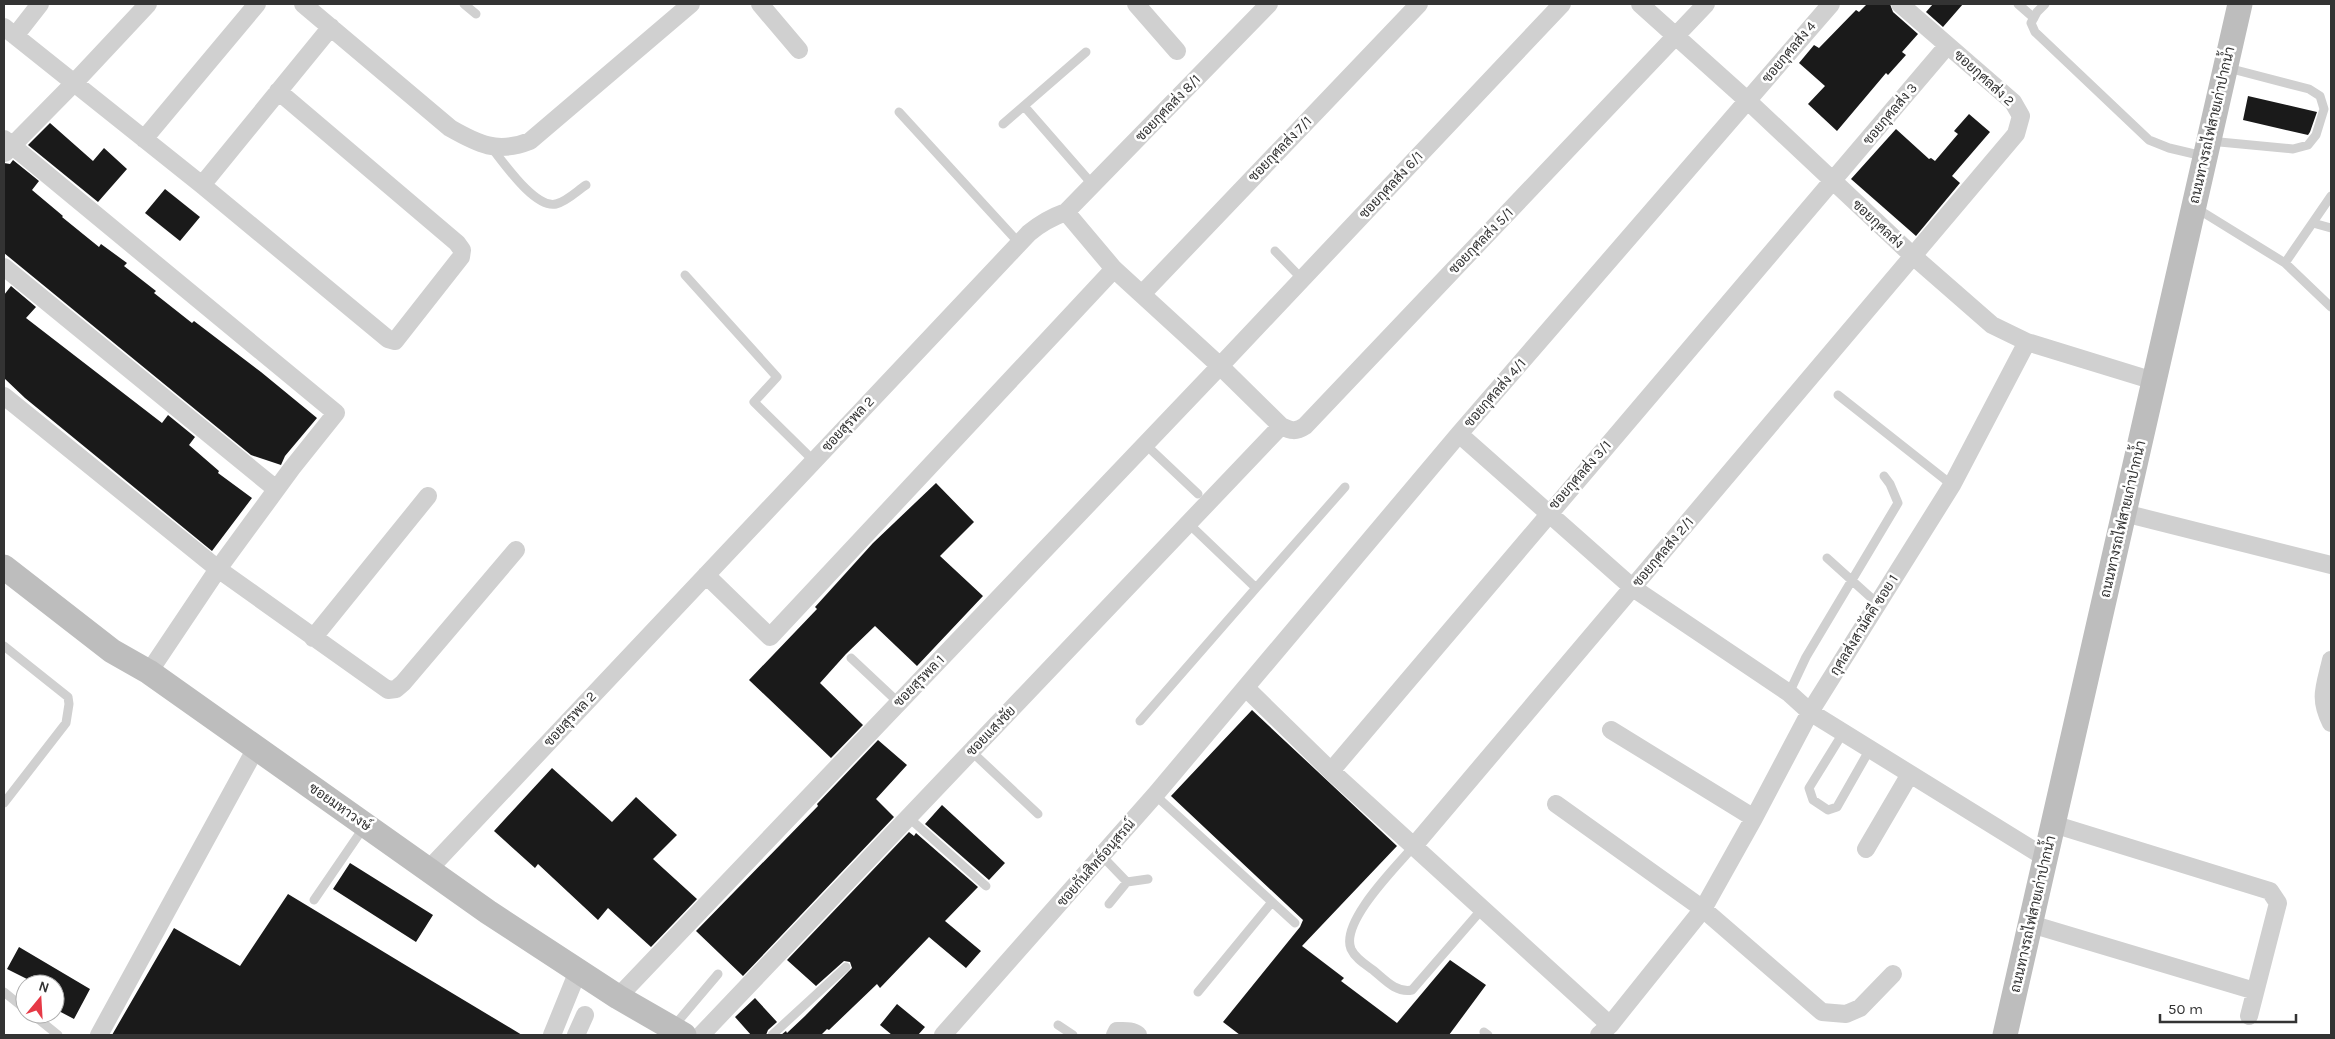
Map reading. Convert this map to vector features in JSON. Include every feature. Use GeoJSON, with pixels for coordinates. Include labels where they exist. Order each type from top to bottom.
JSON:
{"type":"FeatureCollection","features":[{"type":"Feature","properties":{"kind":"main road","name":"ถนนทางรถไฟสายเก่าปากน้ำ"},"geometry":{"type":"LineString","coordinates":[[2005,1035],[2240,4]]}},
{"type":"Feature","properties":{"kind":"main road","name":"ซอยมหาวงษ์"},"geometry":{"type":"LineString","coordinates":[[4,567],[112,651],[149,672],[488,912],[578,972],[678,1032]]}},
{"type":"Feature","properties":{"kind":"street"},"geometry":{"type":"LineString","coordinates":[[40,4],[10,31],[202,185],[388,339],[395,341],[400,337],[460,257],[460,246],[278,91]]}},
{"type":"Feature","properties":{"kind":"street"},"geometry":{"type":"LineString","coordinates":[[148,4],[74,83],[6,146],[336,412],[335,416],[276,489],[218,569],[149,672]]}},
{"type":"Feature","properties":{"kind":"street"},"geometry":{"type":"LineString","coordinates":[[144,139],[257,4]]}},
{"type":"Feature","properties":{"kind":"street"},"geometry":{"type":"LineString","coordinates":[[304,4],[450,128],[478,144],[516,146],[530,140],[691,4]]}},
{"type":"Feature","properties":{"kind":"street"},"geometry":{"type":"LineString","coordinates":[[760,4],[799,50]]}},
{"type":"Feature","properties":{"kind":"street"},"geometry":{"type":"LineString","coordinates":[[1136,4],[1177,51]]}},
{"type":"Feature","properties":{"kind":"street","name":"ซอยกุศลส่ง 8/1"},"geometry":{"type":"LineString","coordinates":[[1066,212],[1269,4]]}},
{"type":"Feature","properties":{"kind":"street","name":"ซอยกุศลส่ง 7/1"},"geometry":{"type":"LineString","coordinates":[[1142,294],[1419,4]]}},
{"type":"Feature","properties":{"kind":"street","name":"ซอยกุศลส่ง 6/1"},"geometry":{"type":"LineString","coordinates":[[1220,366],[1562,4]]}},
{"type":"Feature","properties":{"kind":"street","name":"ซอยกุศลส่ง"},"geometry":{"type":"LineString","coordinates":[[1640,4],[1748,101],[1913,256],[1992,325],[2027,342],[2154,380]]}},
{"type":"Feature","properties":{"kind":"street","name":"ซอยกุศลส่ง 5/1"},"geometry":{"type":"LineString","coordinates":[[1281,426],[1290,431],[1297,431],[1305,426],[1706,4]]}},
{"type":"Feature","properties":{"kind":"street","name":"ซอยกุศลส่ง 4"},"geometry":{"type":"LineString","coordinates":[[1748,101],[1831,4]]}},
{"type":"Feature","properties":{"kind":"street","name":"ซอยกุศลส่ง 2"},"geometry":{"type":"LineString","coordinates":[[1900,4],[2013,102],[2021,116],[2016,134],[1913,256]]}},
{"type":"Feature","properties":{"kind":"street"},"geometry":{"type":"LineString","coordinates":[[202,185],[331,27]]}},
{"type":"Feature","properties":{"kind":"street","name":"ซอยกุศลส่ง 3"},"geometry":{"type":"LineString","coordinates":[[1833,182],[1948,46]]}},
{"type":"Feature","properties":{"kind":"street","name":"ซอยกุศลส่ง 4/1"},"geometry":{"type":"LineString","coordinates":[[1246,689],[1459,434],[1748,101]]}},
{"type":"Feature","properties":{"kind":"street","name":"ซอยกุศลส่ง 3/1"},"geometry":{"type":"LineString","coordinates":[[1331,771],[1547,514],[1833,182]]}},
{"type":"Feature","properties":{"kind":"street"},"geometry":{"type":"LineString","coordinates":[[1066,212],[1114,269],[1220,366],[1281,426]]}},
{"type":"Feature","properties":{"kind":"street","name":"ซอยสุรพล 2"},"geometry":{"type":"LineString","coordinates":[[429,869],[1019,243],[1039,225],[1050,218],[1066,212]]}},
{"type":"Feature","properties":{"kind":"street","name":"ซอยกุศลส่ง 2/1"},"geometry":{"type":"LineString","coordinates":[[1413,847],[1913,256]]}},
{"type":"Feature","properties":{"kind":"street"},"geometry":{"type":"LineString","coordinates":[[4,267],[276,489]]}},
{"type":"Feature","properties":{"kind":"street"},"geometry":{"type":"LineString","coordinates":[[706,575],[770,637],[1114,269]]}},
{"type":"Feature","properties":{"kind":"street","name":"กุศลส่งสามัคคี ซอย 1"},"geometry":{"type":"LineString","coordinates":[[1605,1030],[1703,909],[1810,712],[1952,485],[2027,342]]}},
{"type":"Feature","properties":{"kind":"street","name":"ซอยสุรพล 1"},"geometry":{"type":"LineString","coordinates":[[618,997],[1220,366]]}},
{"type":"Feature","properties":{"kind":"street"},"geometry":{"type":"LineString","coordinates":[[4,396],[218,569],[388,690],[396,689],[403,683],[516,550]]}},
{"type":"Feature","properties":{"kind":"street","name":"ซอยแสงชัย"},"geometry":{"type":"LineString","coordinates":[[701,1035],[1281,426]]}},
{"type":"Feature","properties":{"kind":"street"},"geometry":{"type":"LineString","coordinates":[[1459,434],[1547,514],[1633,588],[1789,693],[1810,712],[2046,858]]}},
{"type":"Feature","properties":{"kind":"street"},"geometry":{"type":"LineString","coordinates":[[313,638],[428,496]]}},
{"type":"Feature","properties":{"kind":"street"},"geometry":{"type":"LineString","coordinates":[[2124,513],[2331,564]]}},
{"type":"Feature","properties":{"kind":"street"},"geometry":{"type":"LineString","coordinates":[[2331,660],[2323,693],[2324,709],[2331,723]]}},
{"type":"Feature","properties":{"kind":"street"},"geometry":{"type":"LineString","coordinates":[[1246,689],[1331,771],[1482,908],[1605,1030]]}},
{"type":"Feature","properties":{"kind":"street","name":"ซอยกันสิทธ์อนุสรณ์"},"geometry":{"type":"LineString","coordinates":[[944,1035],[1246,689]]}},
{"type":"Feature","properties":{"kind":"street"},"geometry":{"type":"LineString","coordinates":[[1611,730],[1754,818]]}},
{"type":"Feature","properties":{"kind":"street"},"geometry":{"type":"LineString","coordinates":[[99,1035],[256,748]]}},
{"type":"Feature","properties":{"kind":"street"},"geometry":{"type":"LineString","coordinates":[[1866,849],[1910,774]]}},
{"type":"Feature","properties":{"kind":"street"},"geometry":{"type":"LineString","coordinates":[[1556,804],[1703,909],[1822,1012],[1846,1014],[1860,1008],[1893,974]]}},
{"type":"Feature","properties":{"kind":"street"},"geometry":{"type":"LineString","coordinates":[[2054,824],[2270,890],[2278,903],[2249,1016]]}},
{"type":"Feature","properties":{"kind":"street"},"geometry":{"type":"LineString","coordinates":[[2031,924],[2255,991]]}},
{"type":"Feature","properties":{"kind":"street"},"geometry":{"type":"LineString","coordinates":[[552,1035],[578,972]]}},
{"type":"Feature","properties":{"kind":"street"},"geometry":{"type":"LineString","coordinates":[[576,1035],[585,1014]]}},
{"type":"Feature","properties":{"kind":"street"},"geometry":{"type":"LineString","coordinates":[[1114,1035],[1117,1031],[1130,1031],[1138,1035]]}},
{"type":"Feature","properties":{"kind":"lane"},"geometry":{"type":"LineString","coordinates":[[464,4],[476,14]]}},
{"type":"Feature","properties":{"kind":"lane"},"geometry":{"type":"LineString","coordinates":[[2018,4],[2034,18]]}},
{"type":"Feature","properties":{"kind":"lane"},"geometry":{"type":"LineString","coordinates":[[2045,4],[2031,23],[2035,32],[2149,140],[2169,148],[2293,149],[2308,144],[2316,135],[2324,109],[2320,96],[2309,89],[2225,68]]}},
{"type":"Feature","properties":{"kind":"lane"},"geometry":{"type":"LineString","coordinates":[[1003,124],[1086,52]]}},
{"type":"Feature","properties":{"kind":"lane"},"geometry":{"type":"LineString","coordinates":[[1024,106],[1093,185]]}},
{"type":"Feature","properties":{"kind":"lane"},"geometry":{"type":"LineString","coordinates":[[899,112],[1019,243]]}},
{"type":"Feature","properties":{"kind":"lane"},"geometry":{"type":"LineString","coordinates":[[489,145],[518,180],[542,202],[549,205],[560,203],[586,186]]}},
{"type":"Feature","properties":{"kind":"lane"},"geometry":{"type":"LineString","coordinates":[[2285,263],[2331,196]]}},
{"type":"Feature","properties":{"kind":"lane"},"geometry":{"type":"LineString","coordinates":[[2194,206],[2285,263],[2331,307]]}},
{"type":"Feature","properties":{"kind":"lane"},"geometry":{"type":"LineString","coordinates":[[2313,223],[2331,228]]}},
{"type":"Feature","properties":{"kind":"lane"},"geometry":{"type":"LineString","coordinates":[[1274,251],[1302,279]]}},
{"type":"Feature","properties":{"kind":"lane"},"geometry":{"type":"LineString","coordinates":[[685,275],[777,377],[754,402],[814,461]]}},
{"type":"Feature","properties":{"kind":"lane"},"geometry":{"type":"LineString","coordinates":[[1838,395],[1952,485]]}},
{"type":"Feature","properties":{"kind":"lane"},"geometry":{"type":"LineString","coordinates":[[1145,444],[1198,494]]}},
{"type":"Feature","properties":{"kind":"lane"},"geometry":{"type":"LineString","coordinates":[[1789,693],[1806,658],[1898,503],[1890,484],[1884,476]]}},
{"type":"Feature","properties":{"kind":"lane"},"geometry":{"type":"LineString","coordinates":[[1140,721],[1345,487]]}},
{"type":"Feature","properties":{"kind":"lane"},"geometry":{"type":"LineString","coordinates":[[1188,524],[1256,588]]}},
{"type":"Feature","properties":{"kind":"lane"},"geometry":{"type":"LineString","coordinates":[[1827,558],[1878,604]]}},
{"type":"Feature","properties":{"kind":"lane"},"geometry":{"type":"LineString","coordinates":[[4,646],[68,697],[69,704],[66,723],[4,803]]}},
{"type":"Feature","properties":{"kind":"lane"},"geometry":{"type":"LineString","coordinates":[[851,658],[899,703]]}},
{"type":"Feature","properties":{"kind":"lane"},"geometry":{"type":"LineString","coordinates":[[1843,733],[1809,788],[1813,800],[1828,810],[1837,806],[1870,749]]}},
{"type":"Feature","properties":{"kind":"lane"},"geometry":{"type":"LineString","coordinates":[[972,752],[1038,814]]}},
{"type":"Feature","properties":{"kind":"lane"},"geometry":{"type":"LineString","coordinates":[[1155,795],[1295,922]]}},
{"type":"Feature","properties":{"kind":"lane"},"geometry":{"type":"LineString","coordinates":[[908,818],[986,886]]}},
{"type":"Feature","properties":{"kind":"lane"},"geometry":{"type":"LineString","coordinates":[[314,900],[366,825]]}},
{"type":"Feature","properties":{"kind":"lane"},"geometry":{"type":"LineString","coordinates":[[1413,847],[1370,898],[1352,926],[1351,949],[1358,959],[1400,990],[1412,990],[1482,908]]}},
{"type":"Feature","properties":{"kind":"lane"},"geometry":{"type":"LineString","coordinates":[[1102,856],[1127,882]]}},
{"type":"Feature","properties":{"kind":"lane"},"geometry":{"type":"LineString","coordinates":[[1110,904],[1127,882],[1148,878]]}},
{"type":"Feature","properties":{"kind":"lane"},"geometry":{"type":"LineString","coordinates":[[1198,992],[1272,902]]}},
{"type":"Feature","properties":{"kind":"lane"},"geometry":{"type":"LineString","coordinates":[[772,1035],[846,967]]}},
{"type":"Feature","properties":{"kind":"lane"},"geometry":{"type":"LineString","coordinates":[[678,1032],[718,974]]}},
{"type":"Feature","properties":{"kind":"lane"},"geometry":{"type":"LineString","coordinates":[[4,992],[15,1001]]}},
{"type":"Feature","properties":{"kind":"lane"},"geometry":{"type":"LineString","coordinates":[[44,1024],[58,1035]]}},
{"type":"Feature","properties":{"kind":"lane"},"geometry":{"type":"LineString","coordinates":[[1058,1025],[1073,1035]]}},
{"type":"Feature","properties":{"kind":"building"},"geometry":{"type":"Polygon","coordinates":[[[1867,4],[1890,4],[1893,12],[1918,34],[1902,52],[1906,55],[1888,75],[1886,73],[1837,131],[1808,104],[1825,86],[1799,63],[1814,45],[1819,48],[1856,10],[1859,12],[1867,4]]]}},
{"type":"Feature","properties":{"kind":"building"},"geometry":{"type":"Polygon","coordinates":[[[1933,4],[1963,4],[1943,27],[1926,12],[1933,4]]]}},
{"type":"Feature","properties":{"kind":"building"},"geometry":{"type":"Polygon","coordinates":[[[2248,96],[2317,112],[2310,132],[2308,135],[2243,120],[2248,96]]]}},
{"type":"Feature","properties":{"kind":"building"},"geometry":{"type":"Polygon","coordinates":[[[1969,114],[1990,132],[1952,176],[1960,183],[1916,236],[1851,179],[1896,129],[1929,159],[1931,158],[1935,161],[1958,134],[1954,131],[1969,114]]]}},
{"type":"Feature","properties":{"kind":"building"},"geometry":{"type":"Polygon","coordinates":[[[50,123],[93,161],[104,148],[127,169],[98,202],[28,145],[50,123]]]}},
{"type":"Feature","properties":{"kind":"building"},"geometry":{"type":"Polygon","coordinates":[[[13,160],[39,181],[32,190],[62,217],[99,247],[101,244],[127,263],[124,266],[156,291],[154,293],[192,323],[194,321],[261,372],[317,418],[285,456],[281,465],[251,455],[4,253],[4,163],[10,164],[13,160]]]}},
{"type":"Feature","properties":{"kind":"building"},"geometry":{"type":"Polygon","coordinates":[[[165,189],[200,217],[180,241],[145,213],[165,189]]]}},
{"type":"Feature","properties":{"kind":"building"},"geometry":{"type":"Polygon","coordinates":[[[11,286],[36,307],[26,318],[162,423],[168,415],[195,437],[189,445],[219,471],[218,473],[252,498],[212,551],[25,398],[4,378],[4,295],[11,286]]]}},
{"type":"Feature","properties":{"kind":"building"},"geometry":{"type":"Polygon","coordinates":[[[936,483],[974,522],[940,556],[983,596],[917,666],[875,626],[846,654],[820,683],[863,725],[831,758],[749,680],[817,609],[815,607],[873,543],[936,483]]]}},
{"type":"Feature","properties":{"kind":"building"},"geometry":{"type":"Polygon","coordinates":[[[1252,710],[1397,846],[1302,946],[1344,978],[1341,981],[1397,1023],[1450,960],[1486,985],[1449,1035],[1240,1035],[1223,1022],[1300,927],[1303,920],[1171,796],[1252,710]]]}},
{"type":"Feature","properties":{"kind":"building"},"geometry":{"type":"Polygon","coordinates":[[[878,740],[907,765],[876,799],[894,817],[743,976],[696,931],[818,806],[817,804],[878,740]]]}},
{"type":"Feature","properties":{"kind":"building"},"geometry":{"type":"Polygon","coordinates":[[[552,768],[612,822],[636,797],[677,835],[653,859],[697,899],[651,947],[608,908],[598,920],[538,864],[535,868],[494,831],[552,768]]]}},
{"type":"Feature","properties":{"kind":"building"},"geometry":{"type":"Polygon","coordinates":[[[942,805],[1005,863],[989,880],[925,824],[942,805]]]}},
{"type":"Feature","properties":{"kind":"building"},"geometry":{"type":"Polygon","coordinates":[[[909,832],[914,836],[916,833],[978,887],[945,921],[981,951],[966,968],[929,937],[880,988],[877,984],[829,1030],[827,1029],[821,1035],[781,1035],[786,1031],[787,1033],[852,968],[850,962],[844,961],[816,986],[787,960],[909,832]]]}},
{"type":"Feature","properties":{"kind":"building"},"geometry":{"type":"Polygon","coordinates":[[[350,863],[433,915],[416,942],[333,889],[350,863]]]}},
{"type":"Feature","properties":{"kind":"building"},"geometry":{"type":"Polygon","coordinates":[[[288,894],[522,1035],[112,1035],[174,928],[240,966],[288,894]]]}},
{"type":"Feature","properties":{"kind":"building"},"geometry":{"type":"Polygon","coordinates":[[[19,947],[65,974],[17,974],[7,969],[19,947]]]}},
{"type":"Feature","properties":{"kind":"building"},"geometry":{"type":"Polygon","coordinates":[[[65,974],[90,989],[74,1019],[65,1014],[65,974]]]}},
{"type":"Feature","properties":{"kind":"building"},"geometry":{"type":"Polygon","coordinates":[[[755,998],[777,1022],[768,1030],[766,1035],[751,1035],[735,1017],[755,998]]]}},
{"type":"Feature","properties":{"kind":"building"},"geometry":{"type":"Polygon","coordinates":[[[897,1004],[925,1027],[918,1035],[892,1035],[880,1025],[897,1004]]]}}]}
